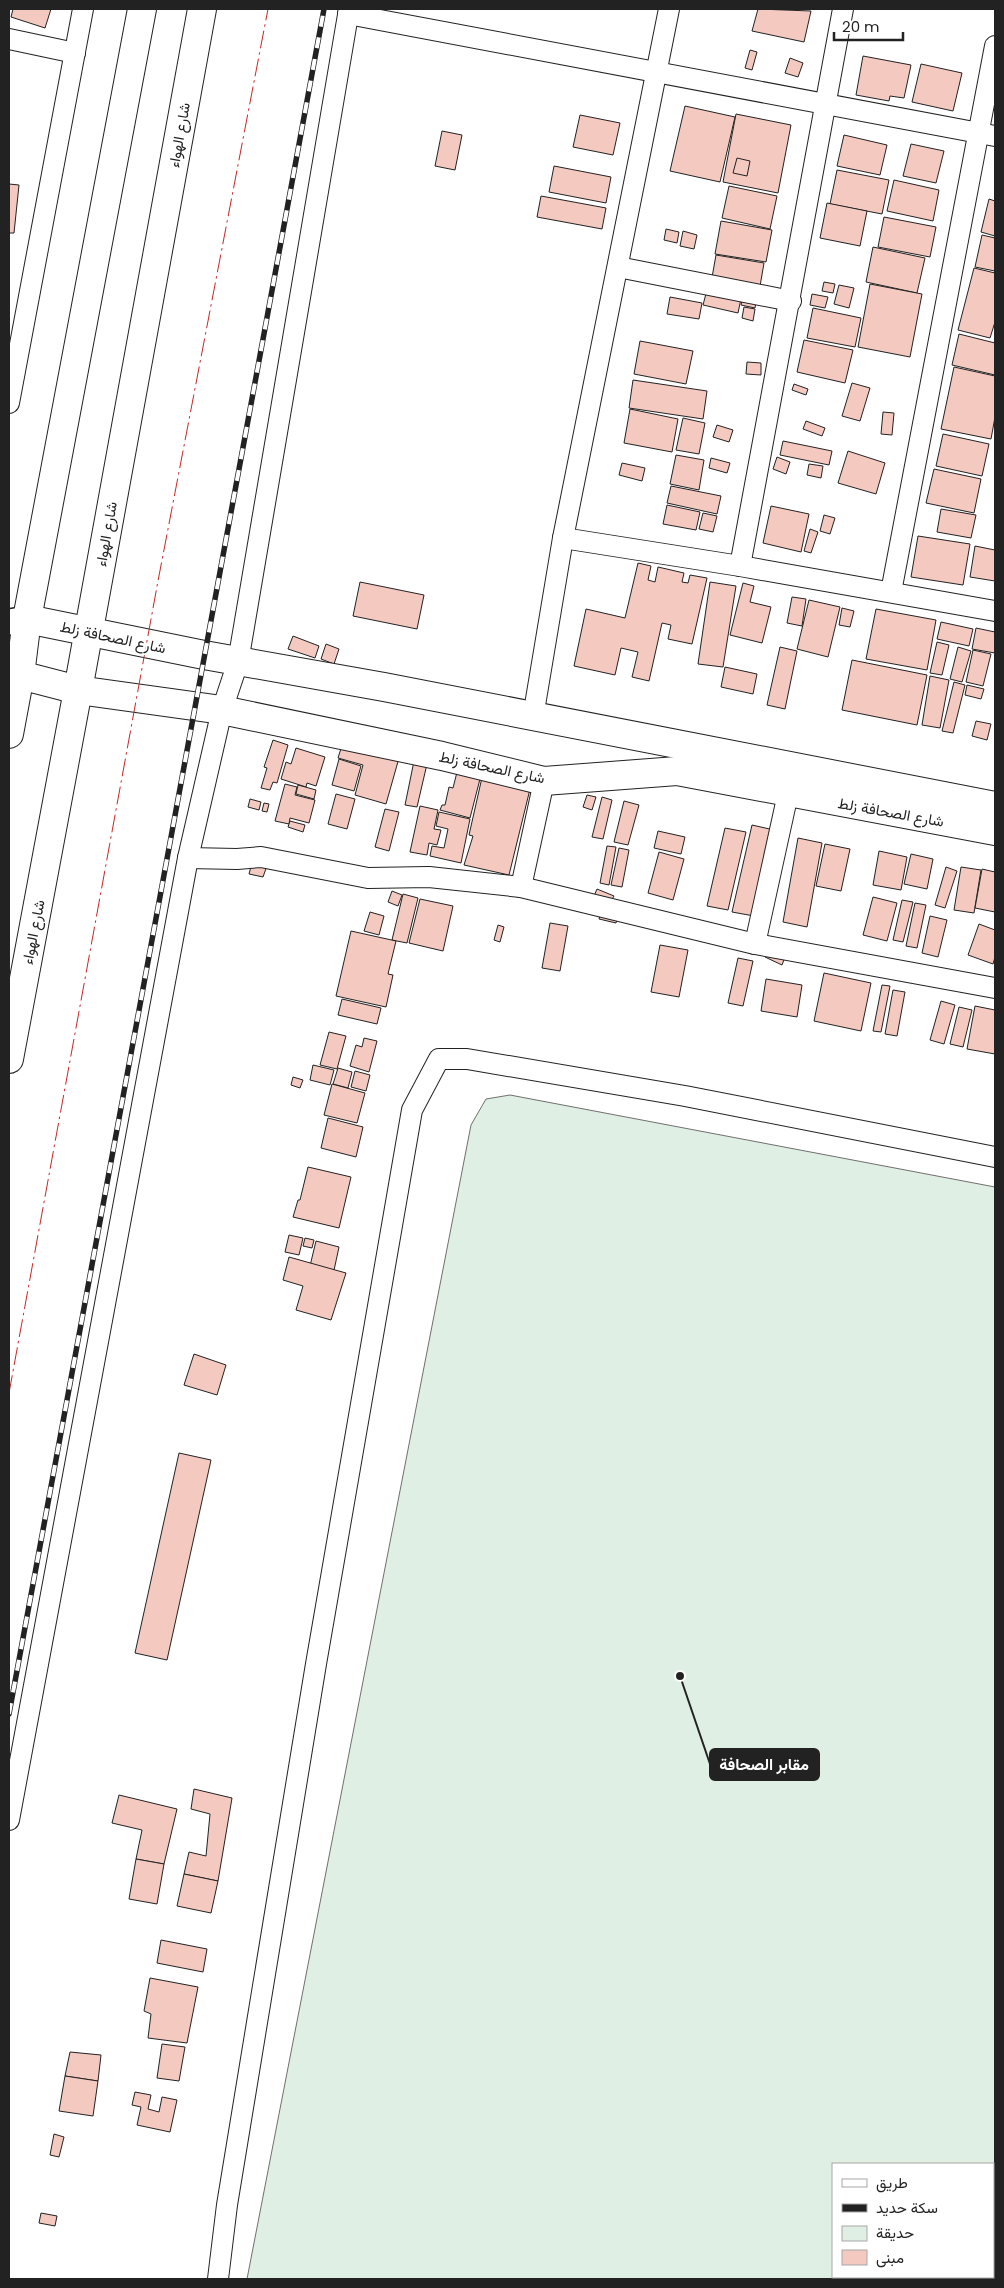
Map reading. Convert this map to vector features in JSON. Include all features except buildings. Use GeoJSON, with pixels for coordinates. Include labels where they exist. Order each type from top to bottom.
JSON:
{"type":"FeatureCollection","features":[{"type":"Feature","properties":{"kind":"highway"},"geometry":{"type":"LineString","coordinates":[[9,734],[18,620],[142,9]]}},
{"type":"Feature","properties":{"kind":"highway","name":"شارع الهواء"},"geometry":{"type":"LineString","coordinates":[[9,1058],[202,9]]}},
{"type":"Feature","properties":{"kind":"highway","name":"شارع الصحافة زلط"},"geometry":{"type":"LineString","coordinates":[[18,620],[238,662],[384,687],[532,717],[995,831]]}},
{"type":"Feature","properties":{"kind":"highway","name":"شارع الصحافة زلط"},"geometry":{"type":"LineString","coordinates":[[14,677],[78,690],[222,710],[442,756],[544,781],[677,771],[791,780],[995,806]]}},
{"type":"Feature","properties":{"kind":"street"},"geometry":{"type":"LineString","coordinates":[[9,403],[83,9]]}},
{"type":"Feature","properties":{"kind":"street"},"geometry":{"type":"LineString","coordinates":[[532,717],[563,538],[668,9]]}},
{"type":"Feature","properties":{"kind":"street"},"geometry":{"type":"LineString","coordinates":[[740,566],[791,301],[843,9]]}},
{"type":"Feature","properties":{"kind":"street"},"geometry":{"type":"LineString","coordinates":[[9,1820],[188,858],[222,710],[238,662],[349,11],[656,72],[987,134]]}},
{"type":"Feature","properties":{"kind":"street"},"geometry":{"type":"LineString","coordinates":[[9,38],[75,53]]}},
{"type":"Feature","properties":{"kind":"street"},"geometry":{"type":"LineString","coordinates":[[891,592],[987,134],[995,46]]}},
{"type":"Feature","properties":{"kind":"street"},"geometry":{"type":"LineString","coordinates":[[618,267],[791,301]]}},
{"type":"Feature","properties":{"kind":"street"},"geometry":{"type":"LineString","coordinates":[[563,538],[740,566],[995,611]]}},
{"type":"Feature","properties":{"kind":"street"},"geometry":{"type":"LineString","coordinates":[[756,944],[791,780]]}},
{"type":"Feature","properties":{"kind":"street"},"geometry":{"type":"LineString","coordinates":[[521,887],[544,781]]}},
{"type":"Feature","properties":{"kind":"street"},"geometry":{"type":"LineString","coordinates":[[188,858],[237,859],[261,857],[368,878],[429,877],[521,887],[756,944],[995,988]]}},
{"type":"Feature","properties":{"kind":"street"},"geometry":{"type":"LineString","coordinates":[[218,2279],[227,2205],[311,1693],[412,1110],[439,1059],[467,1059],[685,1096],[995,1157]]}},
{"type":"Feature","properties":{"kind":"green space"},"geometry":{"type":"Polygon","coordinates":[[[510,1095],[995,1187],[995,2279],[247,2279],[471,1125],[486,1099],[510,1095]]]}},
{"type":"Feature","properties":{"kind":"railway"},"geometry":{"type":"LineString","coordinates":[[9,1714],[324,9]]}},
{"type":"Feature","properties":{"kind":"power"},"geometry":{"type":"LineString","coordinates":[[9,1393],[158,581],[268,9]]}},
{"type":"Feature","properties":{"kind":"place","name":"مقابر الصحافة"},"geometry":{"type":"Point","coordinates":[680,1676]}}]}
